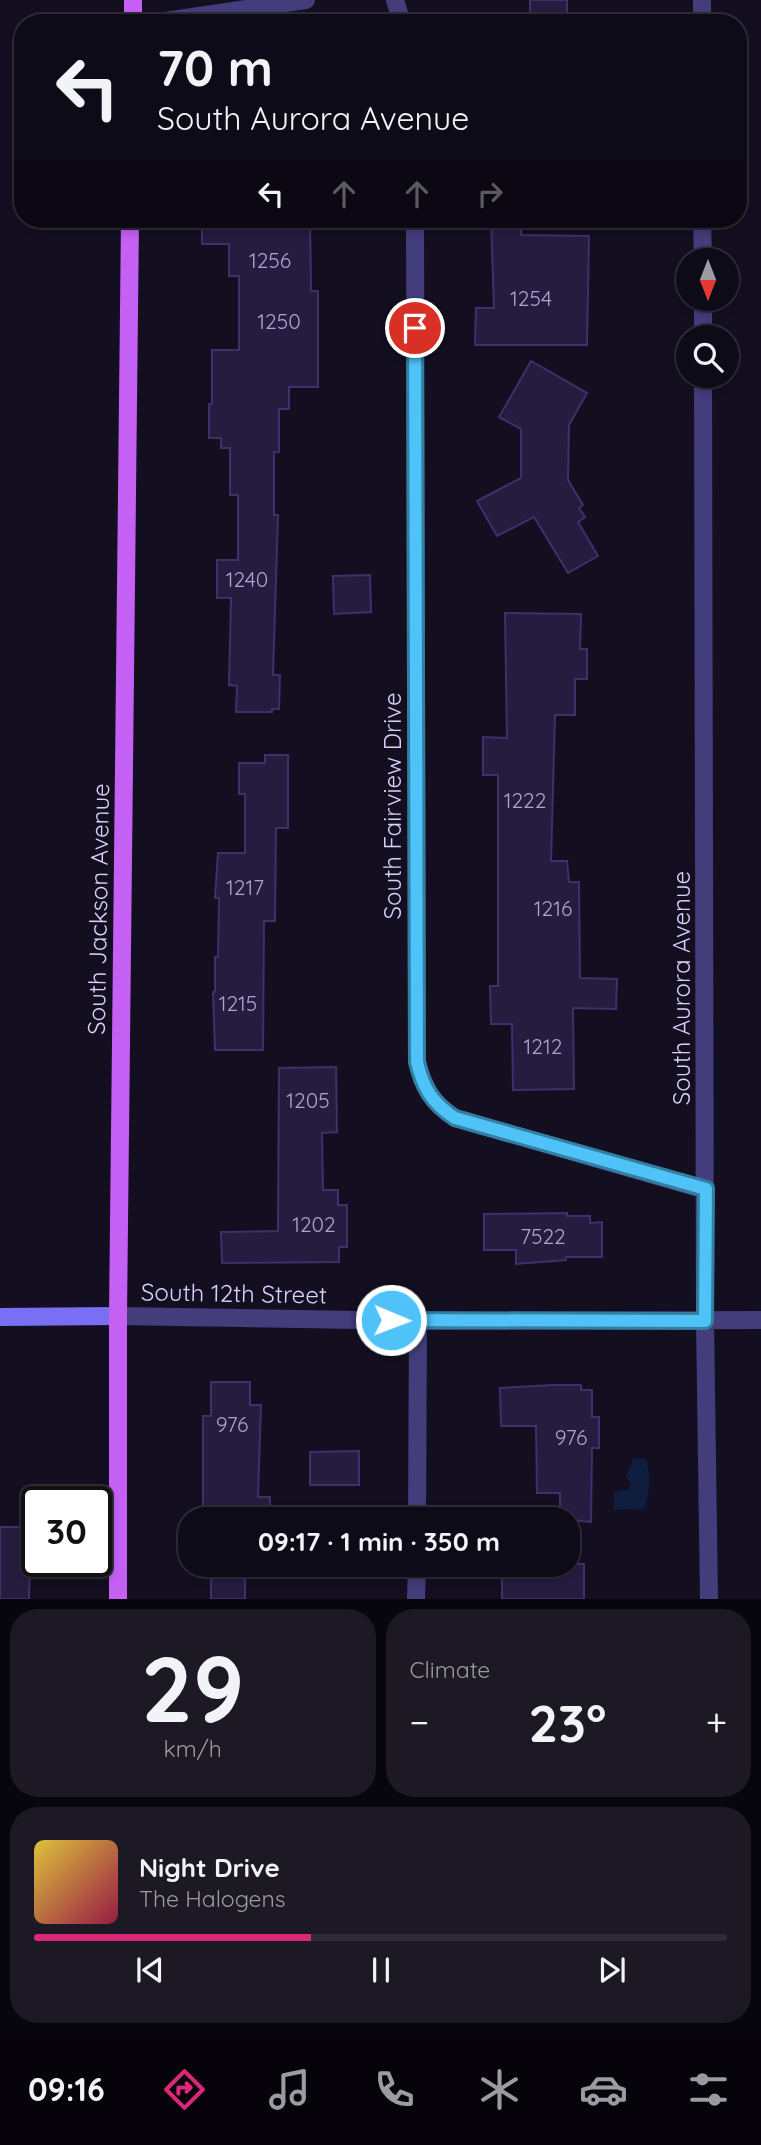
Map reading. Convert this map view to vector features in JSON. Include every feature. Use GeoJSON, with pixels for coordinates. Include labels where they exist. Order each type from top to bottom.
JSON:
{"type":"FeatureCollection","features":[{"type":"Feature","properties":{"kind":"main road","name":"South Jackson Avenue"},"geometry":{"type":"LineString","coordinates":[[118,1599],[118,1316],[130,228]]}},
{"type":"Feature","properties":{"kind":"main road","name":"South 12th Street"},"geometry":{"type":"LineString","coordinates":[[0,1317],[118,1316]]}},
{"type":"Feature","properties":{"kind":"street"},"geometry":{"type":"LineString","coordinates":[[212,14],[306,0]]}},
{"type":"Feature","properties":{"kind":"street","name":"South Fairview Drive"},"geometry":{"type":"LineString","coordinates":[[415,228],[417,1062],[422,1084],[439,1107],[455,1118],[706,1189]]}},
{"type":"Feature","properties":{"kind":"street"},"geometry":{"type":"LineString","coordinates":[[702,228],[703,248]]}},
{"type":"Feature","properties":{"kind":"street","name":"South Aurora Avenue"},"geometry":{"type":"LineString","coordinates":[[703,388],[705,1321],[709,1599]]}},
{"type":"Feature","properties":{"kind":"street","name":"South 12th Street"},"geometry":{"type":"LineString","coordinates":[[118,1316],[418,1321],[761,1320]]}},
{"type":"Feature","properties":{"kind":"street"},"geometry":{"type":"LineString","coordinates":[[417,1507],[418,1321]]}},
{"type":"Feature","properties":{"kind":"street"},"geometry":{"type":"LineString","coordinates":[[416,1599],[417,1577]]}},
{"type":"Feature","properties":{"kind":"water"},"geometry":{"type":"Polygon","coordinates":[[[633,1459],[646,1459],[648,1466],[648,1496],[644,1509],[614,1510],[614,1492],[630,1489],[631,1484],[626,1477],[633,1459]]]}},
{"type":"Feature","properties":{"kind":"building"},"geometry":{"type":"Polygon","coordinates":[[[530,0],[567,0],[567,14],[530,14],[530,0]]]}},
{"type":"Feature","properties":{"kind":"building"},"geometry":{"type":"Polygon","coordinates":[[[202,228],[310,228],[311,291],[318,291],[318,387],[289,387],[289,409],[279,409],[279,452],[274,452],[274,515],[278,515],[273,675],[280,675],[279,709],[272,709],[272,712],[236,712],[237,686],[229,685],[231,598],[217,598],[217,560],[238,560],[238,495],[230,495],[230,448],[221,448],[221,438],[209,438],[209,404],[212,404],[212,350],[239,350],[239,276],[229,276],[229,244],[202,244],[202,228]]]}},
{"type":"Feature","properties":{"kind":"building"},"geometry":{"type":"Polygon","coordinates":[[[491,228],[521,228],[521,235],[589,236],[587,345],[475,345],[476,308],[494,308],[491,228]]]}},
{"type":"Feature","properties":{"kind":"building"},"geometry":{"type":"Polygon","coordinates":[[[531,361],[587,393],[569,425],[568,480],[583,505],[579,508],[585,517],[578,522],[598,556],[568,573],[534,517],[497,536],[477,501],[521,478],[521,429],[499,417],[531,361]]]}},
{"type":"Feature","properties":{"kind":"building"},"geometry":{"type":"Polygon","coordinates":[[[370,575],[371,612],[334,614],[333,576],[370,575]]]}},
{"type":"Feature","properties":{"kind":"building"},"geometry":{"type":"Polygon","coordinates":[[[505,613],[581,614],[580,649],[587,649],[587,679],[575,679],[575,715],[555,715],[551,861],[567,861],[569,882],[579,882],[580,978],[617,979],[616,1009],[573,1008],[574,1089],[513,1090],[512,1024],[491,1024],[490,986],[498,986],[498,775],[483,775],[483,737],[507,738],[505,613]]]}},
{"type":"Feature","properties":{"kind":"building"},"geometry":{"type":"Polygon","coordinates":[[[265,755],[288,755],[288,828],[276,828],[275,921],[264,921],[263,1050],[215,1050],[213,992],[215,957],[218,957],[219,898],[215,898],[218,853],[245,853],[245,794],[239,794],[239,763],[265,763],[265,755]]]}},
{"type":"Feature","properties":{"kind":"building"},"geometry":{"type":"Polygon","coordinates":[[[336,1067],[337,1132],[322,1133],[323,1190],[338,1190],[338,1205],[347,1205],[347,1247],[339,1247],[339,1262],[222,1263],[221,1232],[278,1231],[279,1068],[336,1067]]]}},
{"type":"Feature","properties":{"kind":"building"},"geometry":{"type":"Polygon","coordinates":[[[567,1213],[567,1216],[590,1216],[590,1223],[602,1222],[602,1257],[566,1257],[566,1260],[516,1264],[516,1250],[484,1250],[484,1214],[567,1213]]]}},
{"type":"Feature","properties":{"kind":"building"},"geometry":{"type":"Polygon","coordinates":[[[211,1382],[250,1382],[250,1405],[261,1405],[258,1497],[270,1497],[270,1507],[203,1507],[203,1416],[211,1416],[211,1382]]]}},
{"type":"Feature","properties":{"kind":"building"},"geometry":{"type":"Polygon","coordinates":[[[581,1385],[581,1390],[592,1390],[592,1417],[599,1417],[599,1448],[592,1448],[591,1522],[580,1521],[580,1507],[560,1507],[560,1493],[537,1493],[536,1426],[501,1426],[500,1388],[581,1385]]]}},
{"type":"Feature","properties":{"kind":"building"},"geometry":{"type":"Polygon","coordinates":[[[359,1451],[359,1485],[310,1485],[310,1452],[359,1451]]]}},
{"type":"Feature","properties":{"kind":"building"},"geometry":{"type":"Polygon","coordinates":[[[0,1527],[21,1527],[21,1577],[30,1577],[29,1599],[0,1599],[0,1527]]]}},
{"type":"Feature","properties":{"kind":"building"},"geometry":{"type":"Polygon","coordinates":[[[580,1564],[584,1564],[584,1599],[502,1599],[502,1577],[580,1577],[580,1564]]]}},
{"type":"Feature","properties":{"kind":"building"},"geometry":{"type":"Polygon","coordinates":[[[211,1577],[245,1577],[245,1599],[211,1599],[211,1577]]]}},
{"type":"Feature","properties":{"kind":"route"},"geometry":{"type":"LineString","coordinates":[[391,1320],[705,1321],[706,1189],[455,1118],[439,1107],[422,1084],[417,1062],[415,328]]}}]}
